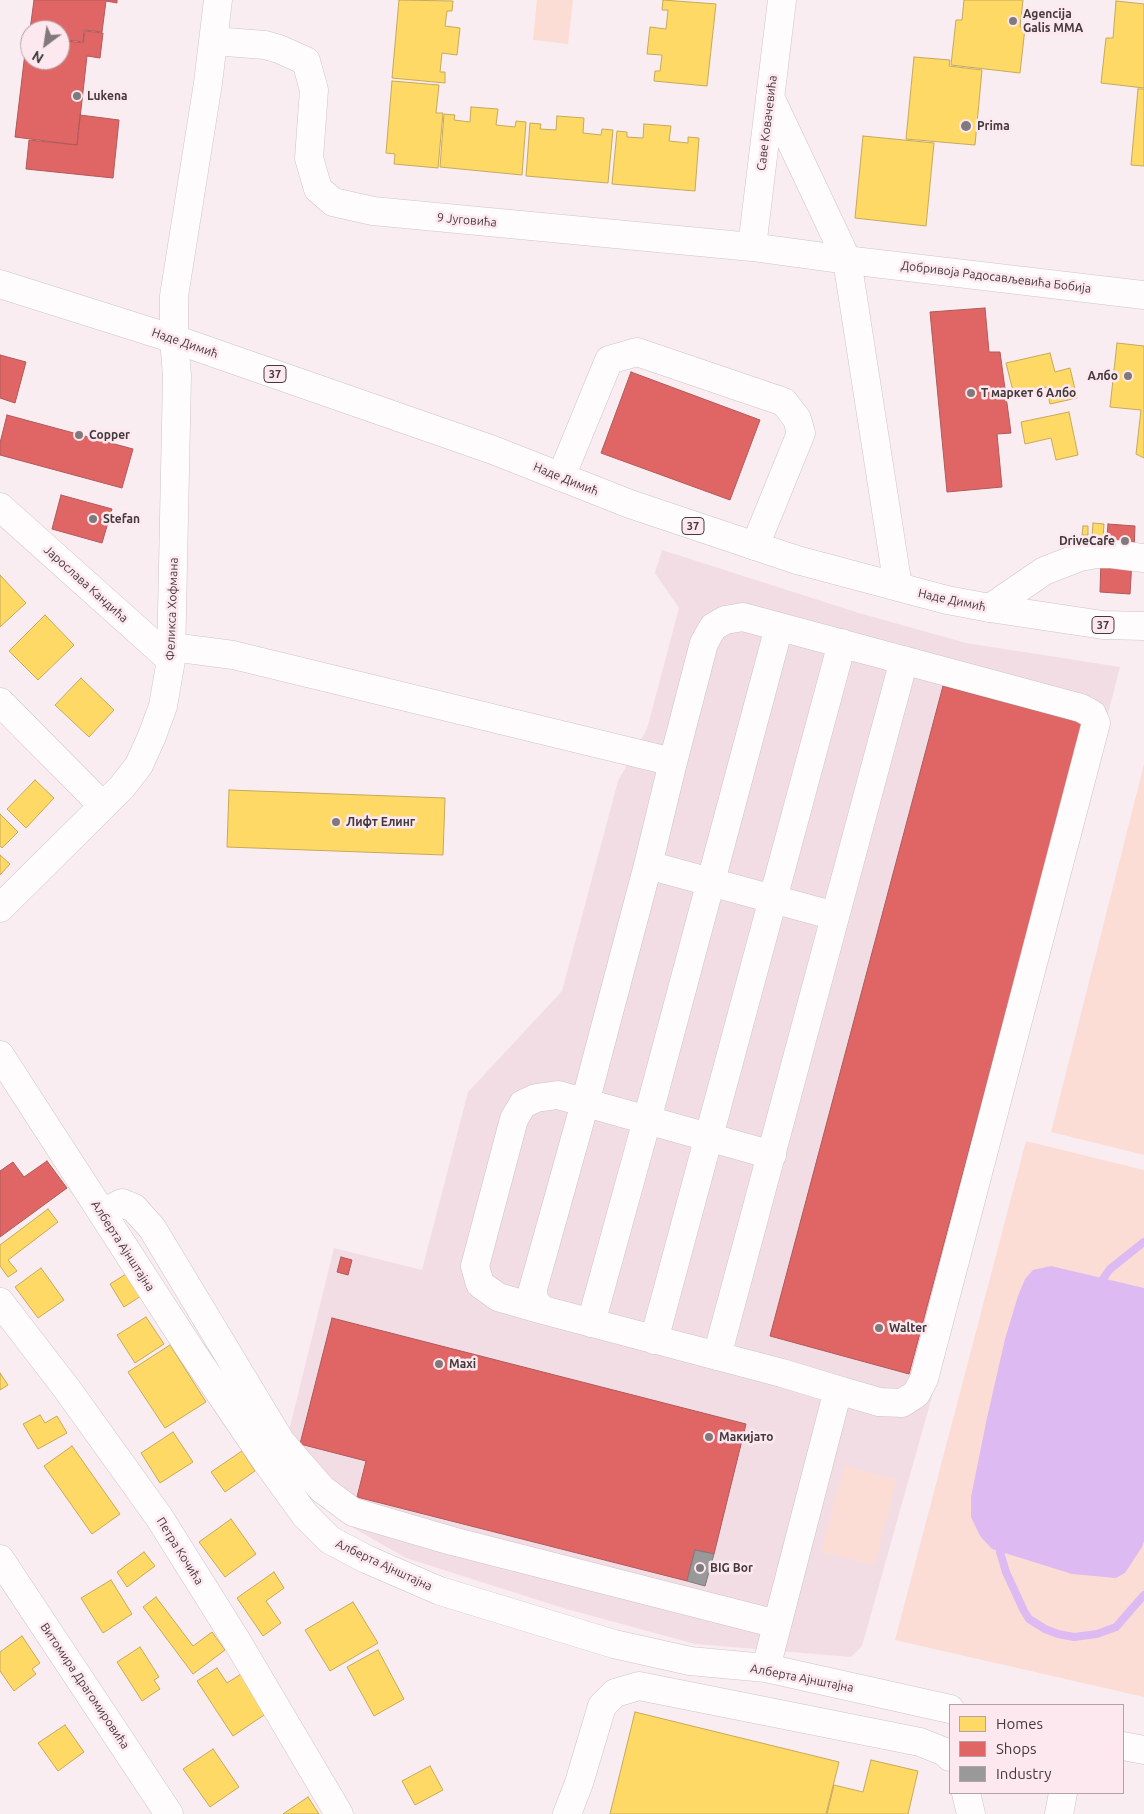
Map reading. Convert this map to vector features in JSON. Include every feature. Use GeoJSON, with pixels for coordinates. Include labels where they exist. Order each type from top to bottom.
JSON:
{"type":"FeatureCollection","features":[{"type":"Feature","properties":{"kind":"street","name":"Феликса Хофмана"},"geometry":{"type":"LineString","coordinates":[[0,908],[122,787],[138,765],[152,736],[163,706],[172,654],[177,376],[174,339],[174,296],[218,0]]}},
{"type":"Feature","properties":{"kind":"street","name":"Саве Ковачевића"},"geometry":{"type":"LineString","coordinates":[[752,247],[782,0]]}},
{"type":"Feature","properties":{"kind":"street","name":"9 Југовића"},"geometry":{"type":"LineString","coordinates":[[213,41],[265,45],[279,49],[306,62],[314,90],[309,158],[318,189],[333,202],[373,211],[752,247],[847,260]]}},
{"type":"Feature","properties":{"kind":"street"},"geometry":{"type":"LineString","coordinates":[[770,98],[847,260],[898,587]]}},
{"type":"Feature","properties":{"kind":"street","name":"Добривоја Радосављевића Бобија"},"geometry":{"type":"LineString","coordinates":[[847,260],[1144,295]]}},
{"type":"Feature","properties":{"kind":"street","name":"Наде Димић"},"geometry":{"type":"LineString","coordinates":[[0,284],[174,339],[493,450],[630,504],[796,560],[898,587],[990,608],[1103,625],[1144,626]]}},
{"type":"Feature","properties":{"kind":"street"},"geometry":{"type":"LineString","coordinates":[[561,477],[609,360],[636,352],[784,402],[797,419],[801,433],[755,546]]}},
{"type":"Feature","properties":{"kind":"street","name":"Јарослава Кандића"},"geometry":{"type":"LineString","coordinates":[[0,507],[172,654]]}},
{"type":"Feature","properties":{"kind":"street"},"geometry":{"type":"LineString","coordinates":[[990,608],[1044,571],[1080,557],[1097,554],[1144,558]]}},
{"type":"Feature","properties":{"kind":"street"},"geometry":{"type":"LineString","coordinates":[[543,1310],[534,1301],[533,1289],[585,1103],[648,865],[704,643],[714,627],[725,620],[743,617],[1081,708],[1092,714],[1096,723],[924,1378],[916,1394],[902,1403],[879,1402],[718,1356],[654,1340],[498,1298],[480,1284],[475,1266],[514,1119],[523,1104],[536,1098],[558,1095],[585,1103],[772,1155]]}},
{"type":"Feature","properties":{"kind":"street"},"geometry":{"type":"LineString","coordinates":[[590,1323],[647,1120],[779,627]]}},
{"type":"Feature","properties":{"kind":"street"},"geometry":{"type":"LineString","coordinates":[[654,1340],[842,644]]}},
{"type":"Feature","properties":{"kind":"street"},"geometry":{"type":"LineString","coordinates":[[172,654],[233,655],[673,762]]}},
{"type":"Feature","properties":{"kind":"street"},"geometry":{"type":"LineString","coordinates":[[718,1356],[904,660]]}},
{"type":"Feature","properties":{"kind":"street"},"geometry":{"type":"LineString","coordinates":[[0,702],[103,806]]}},
{"type":"Feature","properties":{"kind":"street"},"geometry":{"type":"LineString","coordinates":[[648,865],[835,916]]}},
{"type":"Feature","properties":{"kind":"street","name":"Алберта Ајнштајна"},"geometry":{"type":"LineString","coordinates":[[0,1056],[192,1352],[266,1461],[305,1515],[330,1540],[366,1559],[440,1591],[614,1644],[690,1660],[766,1668],[949,1709]]}},
{"type":"Feature","properties":{"kind":"street"},"geometry":{"type":"LineString","coordinates":[[102,1213],[122,1204],[134,1208],[152,1228],[280,1442],[322,1489],[353,1512],[452,1541],[777,1624]]}},
{"type":"Feature","properties":{"kind":"street","name":"Петра Кочића"},"geometry":{"type":"LineString","coordinates":[[0,1302],[67,1389],[159,1517],[238,1643],[339,1814]]}},
{"type":"Feature","properties":{"kind":"street"},"geometry":{"type":"LineString","coordinates":[[766,1668],[838,1390]]}},
{"type":"Feature","properties":{"kind":"street","name":"Витомира Драгомировића"},"geometry":{"type":"LineString","coordinates":[[0,1559],[169,1814]]}},
{"type":"Feature","properties":{"kind":"street"},"geometry":{"type":"LineString","coordinates":[[568,1814],[602,1706],[615,1693],[639,1686],[920,1742],[949,1755]]}},
{"type":"Feature","properties":{"kind":"street"},"geometry":{"type":"LineString","coordinates":[[1124,1746],[1144,1750]]}},
{"type":"Feature","properties":{"kind":"street"},"geometry":{"type":"LineString","coordinates":[[966,1794],[971,1814]]}},
{"type":"Feature","properties":{"kind":"street"},"geometry":{"type":"LineString","coordinates":[[1059,1814],[1063,1794]]}},
{"type":"Feature","properties":{"kind":"shaded area"},"geometry":{"type":"Polygon","coordinates":[[[537,0],[573,0],[568,44],[533,40],[537,0]]]}},
{"type":"Feature","properties":{"kind":"shaded area","name":"BIG Bor"},"geometry":{"type":"Polygon","coordinates":[[[662,550],[859,613],[966,643],[1120,667],[935,1386],[862,1646],[851,1657],[695,1644],[563,1608],[406,1558],[350,1526],[286,1443],[334,1248],[422,1270],[468,1092],[562,991],[618,781],[647,729],[679,608],[655,573],[662,550]]]}},
{"type":"Feature","properties":{"kind":"shaded area"},"geometry":{"type":"Polygon","coordinates":[[[1144,764],[1144,1155],[1051,1132],[1144,764]]]}},
{"type":"Feature","properties":{"kind":"shaded area"},"geometry":{"type":"Polygon","coordinates":[[[1026,1141],[1144,1170],[1144,1697],[895,1640],[1026,1141]]]}},
{"type":"Feature","properties":{"kind":"shaded area"},"geometry":{"type":"Polygon","coordinates":[[[1051,1266],[1144,1288],[1144,1541],[1125,1573],[1116,1578],[1072,1574],[992,1549],[980,1536],[971,1517],[971,1497],[987,1418],[1005,1339],[1018,1296],[1025,1279],[1033,1270],[1051,1266]]]}},
{"type":"Feature","properties":{"kind":"shaded area"},"geometry":{"type":"Polygon","coordinates":[[[844,1466],[897,1480],[874,1565],[821,1552],[844,1466]]]}},
{"type":"Feature","properties":{"kind":"building: Homes"},"geometry":{"type":"Polygon","coordinates":[[[399,0],[453,1],[452,11],[447,11],[445,26],[460,28],[457,55],[442,53],[440,72],[445,72],[445,83],[392,78],[399,0]]]}},
{"type":"Feature","properties":{"kind":"building: Homes"},"geometry":{"type":"Polygon","coordinates":[[[663,0],[716,4],[707,86],[654,81],[655,71],[660,71],[662,55],[647,54],[650,27],[666,29],[668,10],[662,10],[663,0]]]}},
{"type":"Feature","properties":{"kind":"building: Homes"},"geometry":{"type":"Polygon","coordinates":[[[964,0],[1023,0],[1020,27],[1025,28],[1020,73],[951,65],[956,20],[962,20],[964,0]]]}},
{"type":"Feature","properties":{"kind":"building: Homes"},"geometry":{"type":"Polygon","coordinates":[[[1116,1],[1144,4],[1144,88],[1101,83],[1106,38],[1113,38],[1116,1]]]}},
{"type":"Feature","properties":{"kind":"building: Homes"},"geometry":{"type":"Polygon","coordinates":[[[914,57],[950,60],[949,66],[982,70],[975,145],[906,139],[914,57]]]}},
{"type":"Feature","properties":{"kind":"building: Homes"},"geometry":{"type":"Polygon","coordinates":[[[392,81],[439,85],[436,113],[443,113],[438,168],[394,164],[395,154],[386,153],[392,81]]]}},
{"type":"Feature","properties":{"kind":"building: Homes"},"geometry":{"type":"Polygon","coordinates":[[[1138,89],[1144,89],[1144,166],[1131,165],[1138,89]]]}},
{"type":"Feature","properties":{"kind":"building: Homes"},"geometry":{"type":"Polygon","coordinates":[[[471,107],[498,109],[496,125],[515,127],[516,121],[526,122],[522,175],[440,167],[444,114],[455,115],[454,120],[470,122],[471,107]]]}},
{"type":"Feature","properties":{"kind":"building: Homes"},"geometry":{"type":"Polygon","coordinates":[[[557,116],[584,118],[583,133],[601,135],[602,129],[613,130],[608,183],[526,176],[530,123],[541,124],[540,129],[556,130],[557,116]]]}},
{"type":"Feature","properties":{"kind":"building: Homes"},"geometry":{"type":"Polygon","coordinates":[[[644,124],[671,126],[669,141],[688,143],[688,137],[699,138],[695,191],[612,184],[617,131],[627,132],[627,137],[643,138],[644,124]]]}},
{"type":"Feature","properties":{"kind":"building: Homes"},"geometry":{"type":"Polygon","coordinates":[[[863,136],[934,143],[926,226],[855,218],[863,136]]]}},
{"type":"Feature","properties":{"kind":"building: Homes","name":"Албо"},"geometry":{"type":"Polygon","coordinates":[[[1117,343],[1144,346],[1144,458],[1136,454],[1141,410],[1110,407],[1117,343]]]}},
{"type":"Feature","properties":{"kind":"building: Homes"},"geometry":{"type":"Polygon","coordinates":[[[1050,353],[1055,372],[1070,368],[1077,398],[1050,404],[1046,387],[1014,395],[1006,363],[1050,353]]]}},
{"type":"Feature","properties":{"kind":"building: Homes"},"geometry":{"type":"Polygon","coordinates":[[[1069,412],[1078,455],[1056,460],[1051,438],[1025,444],[1021,422],[1069,412]]]}},
{"type":"Feature","properties":{"kind":"building: Homes"},"geometry":{"type":"Polygon","coordinates":[[[1093,523],[1104,524],[1103,538],[1092,537],[1093,523]]]}},
{"type":"Feature","properties":{"kind":"building: Homes"},"geometry":{"type":"Polygon","coordinates":[[[1083,526],[1088,526],[1088,535],[1082,535],[1083,526]]]}},
{"type":"Feature","properties":{"kind":"building: Homes"},"geometry":{"type":"Polygon","coordinates":[[[0,575],[26,603],[0,627],[0,575]]]}},
{"type":"Feature","properties":{"kind":"building: Homes"},"geometry":{"type":"Polygon","coordinates":[[[45,615],[74,645],[38,680],[9,651],[45,615]]]}},
{"type":"Feature","properties":{"kind":"building: Homes"},"geometry":{"type":"Polygon","coordinates":[[[81,678],[114,710],[89,737],[55,705],[81,678]]]}},
{"type":"Feature","properties":{"kind":"building: Homes"},"geometry":{"type":"Polygon","coordinates":[[[35,780],[54,798],[26,828],[7,809],[35,780]]]}},
{"type":"Feature","properties":{"kind":"building: Homes","name":"Лифт Елинг"},"geometry":{"type":"Polygon","coordinates":[[[229,790],[445,798],[443,855],[227,847],[229,790]]]}},
{"type":"Feature","properties":{"kind":"building: Homes"},"geometry":{"type":"Polygon","coordinates":[[[0,814],[18,832],[2,848],[0,846],[0,814]]]}},
{"type":"Feature","properties":{"kind":"building: Homes"},"geometry":{"type":"Polygon","coordinates":[[[0,855],[10,864],[0,875],[0,855]]]}},
{"type":"Feature","properties":{"kind":"building: Homes"},"geometry":{"type":"Polygon","coordinates":[[[48,1209],[58,1222],[8,1260],[17,1271],[8,1277],[0,1266],[0,1245],[48,1209]]]}},
{"type":"Feature","properties":{"kind":"building: Homes"},"geometry":{"type":"Polygon","coordinates":[[[41,1268],[64,1300],[38,1318],[15,1287],[41,1268]]]}},
{"type":"Feature","properties":{"kind":"building: Homes"},"geometry":{"type":"Polygon","coordinates":[[[126,1274],[141,1296],[124,1307],[110,1284],[126,1274]]]}},
{"type":"Feature","properties":{"kind":"building: Homes"},"geometry":{"type":"Polygon","coordinates":[[[146,1317],[164,1344],[135,1363],[117,1335],[146,1317]]]}},
{"type":"Feature","properties":{"kind":"building: Homes"},"geometry":{"type":"Polygon","coordinates":[[[170,1345],[206,1402],[165,1428],[128,1372],[170,1345]]]}},
{"type":"Feature","properties":{"kind":"building: Homes"},"geometry":{"type":"Polygon","coordinates":[[[0,1373],[8,1385],[0,1390],[0,1373]]]}},
{"type":"Feature","properties":{"kind":"building: Homes"},"geometry":{"type":"Polygon","coordinates":[[[40,1415],[45,1423],[57,1416],[67,1433],[38,1449],[23,1424],[40,1415]]]}},
{"type":"Feature","properties":{"kind":"building: Homes"},"geometry":{"type":"Polygon","coordinates":[[[173,1432],[193,1462],[160,1483],[141,1453],[173,1432]]]}},
{"type":"Feature","properties":{"kind":"building: Homes"},"geometry":{"type":"Polygon","coordinates":[[[72,1446],[120,1514],[92,1534],[44,1466],[72,1446]]]}},
{"type":"Feature","properties":{"kind":"building: Homes"},"geometry":{"type":"Polygon","coordinates":[[[242,1451],[255,1471],[225,1492],[211,1472],[242,1451]]]}},
{"type":"Feature","properties":{"kind":"building: Homes"},"geometry":{"type":"Polygon","coordinates":[[[231,1519],[256,1554],[225,1577],[199,1542],[231,1519]]]}},
{"type":"Feature","properties":{"kind":"building: Homes"},"geometry":{"type":"Polygon","coordinates":[[[144,1552],[155,1566],[127,1587],[117,1572],[144,1552]]]}},
{"type":"Feature","properties":{"kind":"building: Homes"},"geometry":{"type":"Polygon","coordinates":[[[274,1572],[284,1588],[266,1601],[281,1623],[263,1636],[237,1598],[274,1572]]]}},
{"type":"Feature","properties":{"kind":"building: Homes"},"geometry":{"type":"Polygon","coordinates":[[[111,1580],[132,1614],[103,1633],[81,1598],[111,1580]]]}},
{"type":"Feature","properties":{"kind":"building: Homes"},"geometry":{"type":"Polygon","coordinates":[[[156,1597],[193,1646],[212,1632],[225,1650],[193,1674],[143,1607],[156,1597]]]}},
{"type":"Feature","properties":{"kind":"building: Homes"},"geometry":{"type":"Polygon","coordinates":[[[353,1602],[378,1643],[330,1671],[305,1630],[353,1602]]]}},
{"type":"Feature","properties":{"kind":"building: Homes"},"geometry":{"type":"Polygon","coordinates":[[[22,1636],[40,1663],[32,1669],[36,1674],[14,1691],[0,1671],[0,1652],[22,1636]]]}},
{"type":"Feature","properties":{"kind":"building: Homes"},"geometry":{"type":"Polygon","coordinates":[[[140,1647],[159,1677],[154,1680],[160,1689],[142,1701],[117,1662],[140,1647]]]}},
{"type":"Feature","properties":{"kind":"building: Homes"},"geometry":{"type":"Polygon","coordinates":[[[378,1650],[404,1699],[374,1716],[347,1667],[378,1650]]]}},
{"type":"Feature","properties":{"kind":"building: Homes"},"geometry":{"type":"Polygon","coordinates":[[[217,1668],[227,1683],[241,1674],[267,1713],[233,1736],[197,1681],[217,1668]]]}},
{"type":"Feature","properties":{"kind":"building: Homes"},"geometry":{"type":"Polygon","coordinates":[[[635,1712],[839,1762],[826,1814],[610,1814],[635,1712]]]}},
{"type":"Feature","properties":{"kind":"building: Homes"},"geometry":{"type":"Polygon","coordinates":[[[65,1725],[84,1752],[58,1771],[38,1743],[65,1725]]]}},
{"type":"Feature","properties":{"kind":"building: Homes"},"geometry":{"type":"Polygon","coordinates":[[[213,1749],[239,1787],[210,1807],[183,1769],[213,1749]]]}},
{"type":"Feature","properties":{"kind":"building: Homes"},"geometry":{"type":"Polygon","coordinates":[[[871,1760],[918,1771],[908,1814],[827,1814],[834,1785],[863,1792],[871,1760]]]}},
{"type":"Feature","properties":{"kind":"building: Homes"},"geometry":{"type":"Polygon","coordinates":[[[430,1766],[443,1790],[415,1805],[402,1781],[430,1766]]]}},
{"type":"Feature","properties":{"kind":"building: Homes"},"geometry":{"type":"Polygon","coordinates":[[[308,1797],[319,1814],[283,1814],[308,1797]]]}},
{"type":"Feature","properties":{"kind":"building: Shops"},"geometry":{"type":"Polygon","coordinates":[[[34,0],[117,0],[117,3],[106,1],[102,32],[84,30],[83,42],[70,40],[70,20],[31,20],[34,0]]]}},
{"type":"Feature","properties":{"kind":"building: Shops"},"geometry":{"type":"Polygon","coordinates":[[[85,31],[103,33],[100,58],[87,56],[77,145],[15,137],[23,70],[70,70],[70,41],[83,43],[85,31]]]}},
{"type":"Feature","properties":{"kind":"building: Shops"},"geometry":{"type":"Polygon","coordinates":[[[80,115],[119,120],[113,178],[26,169],[29,140],[77,145],[80,115]]]}},
{"type":"Feature","properties":{"kind":"building: Shops","name":"Т маркет 6 Албо"},"geometry":{"type":"Polygon","coordinates":[[[985,308],[989,352],[1000,352],[1011,433],[997,434],[1002,487],[947,492],[930,312],[985,308]]]}},
{"type":"Feature","properties":{"kind":"building: Shops"},"geometry":{"type":"Polygon","coordinates":[[[0,355],[26,362],[15,403],[0,398],[0,355]]]}},
{"type":"Feature","properties":{"kind":"building: Shops"},"geometry":{"type":"Polygon","coordinates":[[[631,372],[760,420],[730,500],[601,453],[631,372]]]}},
{"type":"Feature","properties":{"kind":"building: Shops"},"geometry":{"type":"Polygon","coordinates":[[[7,415],[133,449],[122,488],[0,455],[0,443],[7,415]]]}},
{"type":"Feature","properties":{"kind":"building: Shops"},"geometry":{"type":"Polygon","coordinates":[[[61,495],[112,509],[102,543],[52,529],[61,495]]]}},
{"type":"Feature","properties":{"kind":"building: Shops"},"geometry":{"type":"Polygon","coordinates":[[[1108,524],[1135,526],[1134,552],[1106,550],[1108,524]]]}},
{"type":"Feature","properties":{"kind":"building: Shops"},"geometry":{"type":"Polygon","coordinates":[[[1101,559],[1132,561],[1130,594],[1100,592],[1101,559]]]}},
{"type":"Feature","properties":{"kind":"building: Shops"},"geometry":{"type":"Polygon","coordinates":[[[943,686],[1083,723],[909,1374],[770,1336],[943,686]]]}},
{"type":"Feature","properties":{"kind":"building: Shops"},"geometry":{"type":"Polygon","coordinates":[[[47,1161],[67,1188],[0,1237],[0,1171],[13,1162],[24,1177],[47,1161]]]}},
{"type":"Feature","properties":{"kind":"building: Shops"},"geometry":{"type":"Polygon","coordinates":[[[341,1257],[352,1260],[348,1275],[337,1272],[341,1257]]]}},
{"type":"Feature","properties":{"kind":"building: Shops"},"geometry":{"type":"Polygon","coordinates":[[[332,1318],[746,1424],[714,1554],[695,1550],[687,1581],[357,1497],[366,1461],[300,1444],[332,1318]]]}},
{"type":"Feature","properties":{"kind":"building: Industry","name":"BIG Bor"},"geometry":{"type":"Polygon","coordinates":[[[695,1550],[714,1554],[705,1586],[687,1581],[695,1550]]]}},
{"type":"Feature","properties":{"kind":"waterway"},"geometry":{"type":"LineString","coordinates":[[1103,1279],[1110,1269],[1144,1242]]}},
{"type":"Feature","properties":{"kind":"waterway"},"geometry":{"type":"LineString","coordinates":[[1000,1552],[1006,1572],[1029,1619],[1045,1629],[1058,1634],[1074,1637],[1097,1634],[1116,1627],[1144,1595]]}},
{"type":"Feature","properties":{"kind":"place","name":"Agencija Galis MMA"},"geometry":{"type":"Point","coordinates":[1013,21]}},
{"type":"Feature","properties":{"kind":"place","name":"Lukena"},"geometry":{"type":"Point","coordinates":[77,96]}},
{"type":"Feature","properties":{"kind":"place","name":"Prima"},"geometry":{"type":"Point","coordinates":[966,126]}},
{"type":"Feature","properties":{"kind":"place","name":"Албо"},"geometry":{"type":"Point","coordinates":[1128,376]}},
{"type":"Feature","properties":{"kind":"place","name":"Т маркет 6 Албо"},"geometry":{"type":"Point","coordinates":[971,393]}},
{"type":"Feature","properties":{"kind":"place","name":"Copper"},"geometry":{"type":"Point","coordinates":[79,435]}},
{"type":"Feature","properties":{"kind":"place","name":"Stefan"},"geometry":{"type":"Point","coordinates":[93,519]}},
{"type":"Feature","properties":{"kind":"place","name":"DriveCafe"},"geometry":{"type":"Point","coordinates":[1125,541]}},
{"type":"Feature","properties":{"kind":"place","name":"Лифт Елинг"},"geometry":{"type":"Point","coordinates":[336,822]}},
{"type":"Feature","properties":{"kind":"place","name":"Walter"},"geometry":{"type":"Point","coordinates":[879,1328]}},
{"type":"Feature","properties":{"kind":"place","name":"Maxi"},"geometry":{"type":"Point","coordinates":[439,1364]}},
{"type":"Feature","properties":{"kind":"place","name":"Макијато"},"geometry":{"type":"Point","coordinates":[709,1437]}},
{"type":"Feature","properties":{"kind":"place","name":"BIG Bor"},"geometry":{"type":"Point","coordinates":[700,1568]}}]}
